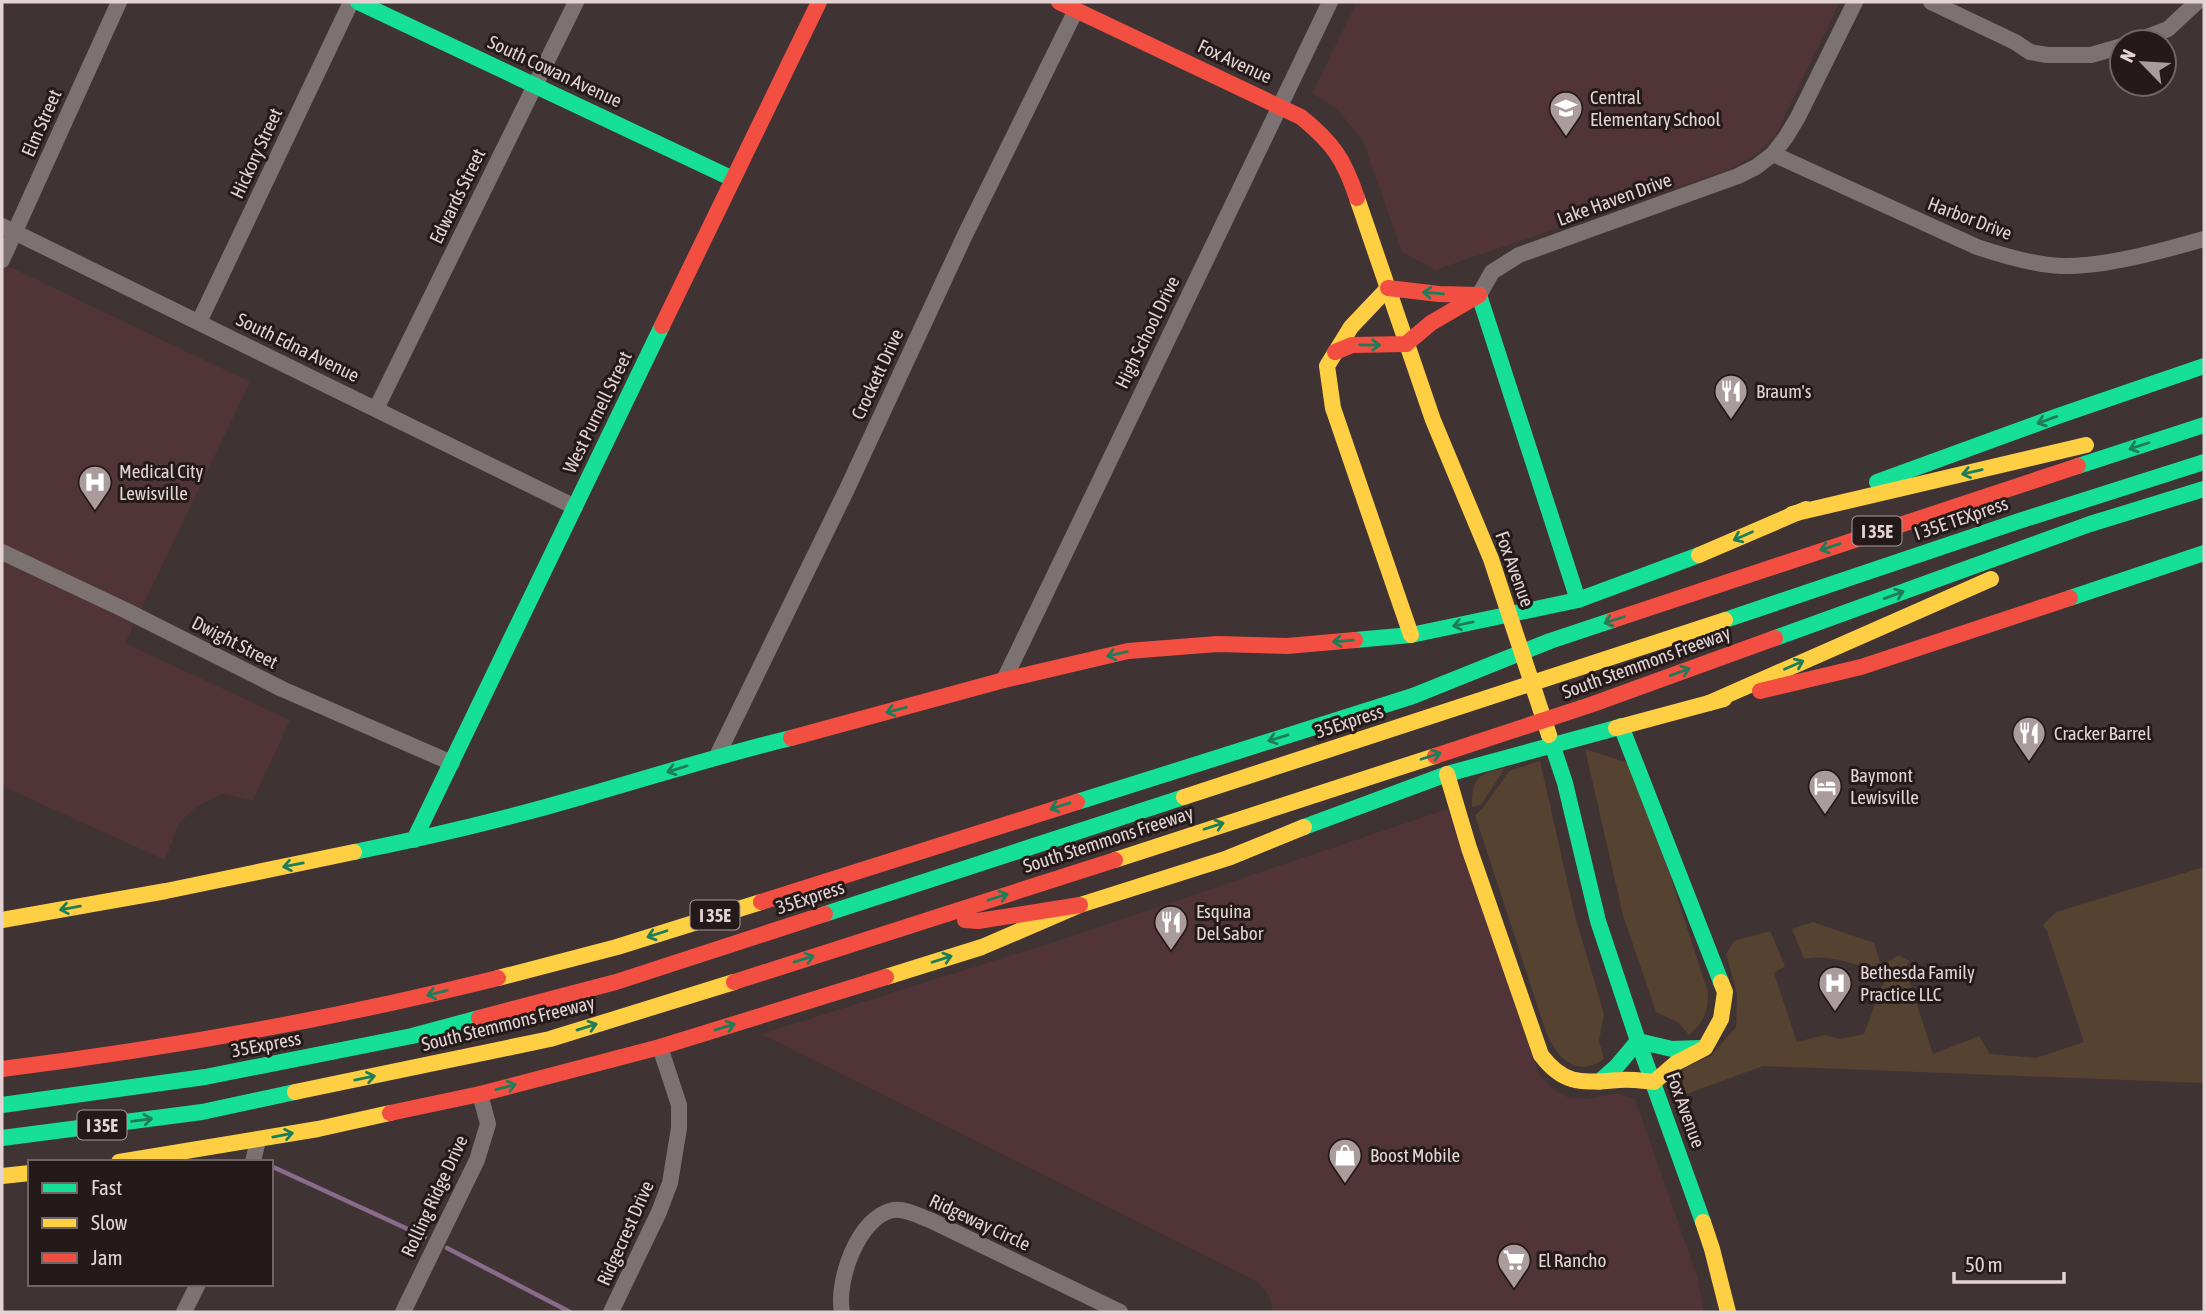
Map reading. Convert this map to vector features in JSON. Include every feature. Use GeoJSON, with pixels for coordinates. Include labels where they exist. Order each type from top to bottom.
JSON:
{"type":"FeatureCollection","features":[{"type":"Feature","properties":{"kind":"main road","name":"South Cowan Avenue"},"geometry":{"type":"LineString","coordinates":[[358,2],[733,179]]}},
{"type":"Feature","properties":{"kind":"main road","name":"West Purnell Street"},"geometry":{"type":"LineString","coordinates":[[414,840],[819,2]]}},
{"type":"Feature","properties":{"kind":"main road","name":"Fox Avenue"},"geometry":{"type":"LineString","coordinates":[[1059,2],[1301,117],[1336,150],[1358,198],[1433,420],[1491,559],[1565,783],[1598,920],[1637,1041],[1713,1249],[1728,1312]]}},
{"type":"Feature","properties":{"kind":"main road"},"geometry":{"type":"LineString","coordinates":[[1411,635],[1333,408],[1327,366],[1351,327],[1388,288],[1479,295]]}},
{"type":"Feature","properties":{"kind":"main road"},"geometry":{"type":"LineString","coordinates":[[1335,352],[1352,345],[1406,344],[1431,323],[1479,295]]}},
{"type":"Feature","properties":{"kind":"main road"},"geometry":{"type":"LineString","coordinates":[[1479,295],[1578,600]]}},
{"type":"Feature","properties":{"kind":"main road"},"geometry":{"type":"LineString","coordinates":[[2,920],[166,891],[414,840],[579,798],[717,756],[833,728],[1004,680],[1128,651],[1217,644],[1287,646],[1411,635],[1578,600],[1678,564],[1792,514],[2058,416],[2204,366]]}},
{"type":"Feature","properties":{"kind":"main road"},"geometry":{"type":"LineString","coordinates":[[1792,514],[2104,441],[2204,414]]}},
{"type":"Feature","properties":{"kind":"main road","name":"I 35E"},"geometry":{"type":"LineString","coordinates":[[2,1069],[180,1045],[301,1024],[511,976],[617,947],[1413,696],[1550,641],[2204,425]]}},
{"type":"Feature","properties":{"kind":"main road","name":"I 35E TEXpress"},"geometry":{"type":"LineString","coordinates":[[1614,657],[2204,462]]}},
{"type":"Feature","properties":{"kind":"main road","name":"South Stemmons Freeway"},"geometry":{"type":"LineString","coordinates":[[2,1138],[202,1112],[550,1039],[933,919],[1593,704],[2090,524],[2204,489]]}},
{"type":"Feature","properties":{"kind":"main road"},"geometry":{"type":"LineString","coordinates":[[1709,703],[2011,571],[2090,524]]}},
{"type":"Feature","properties":{"kind":"main road"},"geometry":{"type":"LineString","coordinates":[[132,1160],[258,1140],[480,1094],[660,1047],[982,947],[1080,905],[1228,858],[1447,774],[1709,703],[1861,667],[2204,553]]}},
{"type":"Feature","properties":{"kind":"main road","name":"35Express"},"geometry":{"type":"LineString","coordinates":[[2,1105],[205,1077],[309,1057],[425,1032],[616,982],[1614,657]]}},
{"type":"Feature","properties":{"kind":"main road"},"geometry":{"type":"LineString","coordinates":[[1447,774],[1469,848],[1541,1055],[1549,1067],[1559,1076],[1572,1081],[1654,1082],[1676,1063],[1705,1048],[1717,1029],[1724,1008],[1725,992],[1621,726]]}},
{"type":"Feature","properties":{"kind":"main road"},"geometry":{"type":"LineString","coordinates":[[933,919],[978,920],[1080,905]]}},
{"type":"Feature","properties":{"kind":"main road"},"geometry":{"type":"LineString","coordinates":[[1599,1082],[1617,1066],[1637,1041],[1672,1048],[1705,1048]]}},
{"type":"Feature","properties":{"kind":"main road"},"geometry":{"type":"LineString","coordinates":[[2,1176],[28,1173]]}},
{"type":"Feature","properties":{"kind":"street","name":"Elm Street"},"geometry":{"type":"LineString","coordinates":[[2,260],[8,229],[119,2]]}},
{"type":"Feature","properties":{"kind":"street","name":"Hickory Street"},"geometry":{"type":"LineString","coordinates":[[199,322],[351,2]]}},
{"type":"Feature","properties":{"kind":"street","name":"Edwards Street"},"geometry":{"type":"LineString","coordinates":[[376,409],[576,2]]}},
{"type":"Feature","properties":{"kind":"street","name":"High School Drive"},"geometry":{"type":"LineString","coordinates":[[1004,680],[1330,2]]}},
{"type":"Feature","properties":{"kind":"street"},"geometry":{"type":"LineString","coordinates":[[1773,154],[1798,117],[1855,2]]}},
{"type":"Feature","properties":{"kind":"street"},"geometry":{"type":"LineString","coordinates":[[1931,2],[2015,42],[2030,52],[2047,55],[2091,55],[2108,50]]}},
{"type":"Feature","properties":{"kind":"street"},"geometry":{"type":"LineString","coordinates":[[2169,28],[2197,2]]}},
{"type":"Feature","properties":{"kind":"street","name":"Crockett Drive"},"geometry":{"type":"LineString","coordinates":[[717,756],[847,489],[965,235],[1076,10]]}},
{"type":"Feature","properties":{"kind":"street","name":"Harbor Drive"},"geometry":{"type":"LineString","coordinates":[[1773,154],[1977,247],[2057,266],[2082,266],[2166,250],[2204,239]]}},
{"type":"Feature","properties":{"kind":"street","name":"Lake Haven Drive"},"geometry":{"type":"LineString","coordinates":[[1479,295],[1492,272],[1519,256],[1738,176],[1773,154]]}},
{"type":"Feature","properties":{"kind":"street","name":"South Edna Avenue"},"geometry":{"type":"LineString","coordinates":[[8,229],[575,508]]}},
{"type":"Feature","properties":{"kind":"street","name":"Dwight Street"},"geometry":{"type":"LineString","coordinates":[[2,552],[282,688],[452,763]]}},
{"type":"Feature","properties":{"kind":"street","name":"Ridgecrest Drive"},"geometry":{"type":"LineString","coordinates":[[611,1312],[670,1183],[680,1128],[679,1105],[660,1047]]}},
{"type":"Feature","properties":{"kind":"street","name":"Rolling Ridge Drive"},"geometry":{"type":"LineString","coordinates":[[403,1312],[477,1160],[488,1124],[480,1094]]}},
{"type":"Feature","properties":{"kind":"street"},"geometry":{"type":"LineString","coordinates":[[253,1160],[258,1140]]}},
{"type":"Feature","properties":{"kind":"street","name":"Ridgeway Circle"},"geometry":{"type":"LineString","coordinates":[[842,1312],[841,1283],[857,1244],[867,1227],[881,1215],[895,1209],[930,1220],[1120,1312]]}},
{"type":"Feature","properties":{"kind":"street"},"geometry":{"type":"LineString","coordinates":[[184,1312],[197,1286]]}},
{"type":"Feature","properties":{"kind":"shaded area","name":"Central Elementary School"},"geometry":{"type":"Polygon","coordinates":[[[1357,2],[1840,2],[1776,134],[1758,153],[1731,169],[1435,270],[1402,252],[1363,141],[1337,109],[1312,93],[1357,2]]]}},
{"type":"Feature","properties":{"kind":"shaded area","name":"Medical City Lewisville"},"geometry":{"type":"Polygon","coordinates":[[[2,263],[250,382],[125,643],[290,720],[253,800],[223,794],[197,806],[179,823],[165,860],[2,786],[2,263]]]}},
{"type":"Feature","properties":{"kind":"shaded area"},"geometry":{"type":"Polygon","coordinates":[[[1585,749],[1634,765],[1708,992],[1704,1016],[1689,1035],[1679,1023],[1656,1012],[1623,915],[1585,749]]]}},
{"type":"Feature","properties":{"kind":"shaded area"},"geometry":{"type":"Polygon","coordinates":[[[1540,761],[1575,916],[1604,1014],[1599,1041],[1604,1059],[1584,1067],[1576,1066],[1562,1057],[1546,1032],[1475,815],[1509,771],[1540,761]]]}},
{"type":"Feature","properties":{"kind":"shaded area"},"geometry":{"type":"Polygon","coordinates":[[[1505,768],[1481,805],[1472,807],[1473,789],[1478,778],[1505,768]]]}},
{"type":"Feature","properties":{"kind":"shaded area"},"geometry":{"type":"Polygon","coordinates":[[[1447,809],[1540,1076],[1556,1091],[1569,1098],[1588,1099],[1617,1093],[1635,1099],[1697,1276],[1704,1312],[1273,1312],[1269,1296],[1258,1282],[761,1034],[1054,942],[1447,809]]]}},
{"type":"Feature","properties":{"kind":"shaded area"},"geometry":{"type":"Polygon","coordinates":[[[2204,867],[2204,1083],[1763,1066],[1676,1098],[1675,1081],[1686,1067],[1711,1056],[1736,1027],[1737,994],[1726,954],[1734,941],[1770,931],[1785,966],[1774,973],[1797,1042],[1825,1035],[1840,1039],[1864,1034],[1886,976],[1835,959],[1804,959],[1792,929],[1813,922],[1874,943],[1880,962],[1890,961],[1898,955],[1910,961],[1905,968],[1933,1054],[1979,1036],[1990,1054],[2036,1058],[2084,1042],[2043,925],[2056,912],[2204,867]]]}},
{"type":"Feature","properties":{"kind":"waterway"},"geometry":{"type":"LineString","coordinates":[[273,1167],[425,1237]]}},
{"type":"Feature","properties":{"kind":"waterway"},"geometry":{"type":"LineString","coordinates":[[447,1248],[570,1312]]}},
{"type":"Feature","properties":{"kind":"traffic: fast"},"geometry":{"type":"LineString","coordinates":[[358,2],[733,179]]}},
{"type":"Feature","properties":{"kind":"traffic: fast"},"geometry":{"type":"LineString","coordinates":[[1479,295],[1578,600]]}},
{"type":"Feature","properties":{"kind":"traffic: fast"},"geometry":{"type":"LineString","coordinates":[[414,840],[662,326]]}},
{"type":"Feature","properties":{"kind":"traffic: fast"},"geometry":{"type":"LineString","coordinates":[[1877,482],[2204,366]]}},
{"type":"Feature","properties":{"kind":"traffic: fast"},"geometry":{"type":"LineString","coordinates":[[2078,466],[2204,425]]}},
{"type":"Feature","properties":{"kind":"traffic: fast"},"geometry":{"type":"LineString","coordinates":[[1725,620],[2204,462]]}},
{"type":"Feature","properties":{"kind":"traffic: fast"},"geometry":{"type":"LineString","coordinates":[[1775,638],[2090,524],[2204,489]]}},
{"type":"Feature","properties":{"kind":"traffic: fast"},"geometry":{"type":"LineString","coordinates":[[2070,598],[2204,553]]}},
{"type":"Feature","properties":{"kind":"traffic: fast"},"geometry":{"type":"LineString","coordinates":[[1355,640],[1411,635],[1578,600],[1699,555]]}},
{"type":"Feature","properties":{"kind":"traffic: fast"},"geometry":{"type":"LineString","coordinates":[[1077,802],[1413,696],[1550,641],[1613,620]]}},
{"type":"Feature","properties":{"kind":"traffic: fast"},"geometry":{"type":"LineString","coordinates":[[1621,726],[1721,982]]}},
{"type":"Feature","properties":{"kind":"traffic: fast"},"geometry":{"type":"LineString","coordinates":[[1304,827],[1447,774],[1616,728]]}},
{"type":"Feature","properties":{"kind":"traffic: fast"},"geometry":{"type":"LineString","coordinates":[[1549,735],[1565,783],[1598,921],[1703,1222]]}},
{"type":"Feature","properties":{"kind":"traffic: fast"},"geometry":{"type":"LineString","coordinates":[[354,852],[525,813],[791,738]]}},
{"type":"Feature","properties":{"kind":"traffic: fast"},"geometry":{"type":"LineString","coordinates":[[825,914],[1184,797]]}},
{"type":"Feature","properties":{"kind":"traffic: fast"},"geometry":{"type":"LineString","coordinates":[[2,1105],[205,1077],[412,1036],[479,1018]]}},
{"type":"Feature","properties":{"kind":"traffic: fast"},"geometry":{"type":"LineString","coordinates":[[1638,1041],[1672,1049],[1700,1048]]}},
{"type":"Feature","properties":{"kind":"traffic: fast"},"geometry":{"type":"LineString","coordinates":[[1599,1082],[1638,1041]]}},
{"type":"Feature","properties":{"kind":"traffic: fast"},"geometry":{"type":"LineString","coordinates":[[2,1138],[202,1112],[295,1092]]}},
{"type":"Feature","properties":{"kind":"traffic: slow"},"geometry":{"type":"LineString","coordinates":[[1357,198],[1433,420],[1491,559],[1549,735]]}},
{"type":"Feature","properties":{"kind":"traffic: slow"},"geometry":{"type":"LineString","coordinates":[[1388,288],[1351,327],[1327,366],[1333,408],[1411,635]]}},
{"type":"Feature","properties":{"kind":"traffic: slow"},"geometry":{"type":"LineString","coordinates":[[1792,514],[2086,445]]}},
{"type":"Feature","properties":{"kind":"traffic: slow"},"geometry":{"type":"LineString","coordinates":[[1699,555],[1806,509]]}},
{"type":"Feature","properties":{"kind":"traffic: slow"},"geometry":{"type":"LineString","coordinates":[[1709,703],[1991,579]]}},
{"type":"Feature","properties":{"kind":"traffic: slow"},"geometry":{"type":"LineString","coordinates":[[1184,797],[1725,620]]}},
{"type":"Feature","properties":{"kind":"traffic: slow"},"geometry":{"type":"LineString","coordinates":[[1616,728],[1724,699]]}},
{"type":"Feature","properties":{"kind":"traffic: slow"},"geometry":{"type":"LineString","coordinates":[[1115,860],[1435,756]]}},
{"type":"Feature","properties":{"kind":"traffic: slow"},"geometry":{"type":"LineString","coordinates":[[1447,774],[1469,848],[1541,1055],[1558,1073],[1567,1078],[1586,1081],[1654,1082],[1676,1063],[1705,1048],[1721,1019],[1725,992],[1721,982]]}},
{"type":"Feature","properties":{"kind":"traffic: slow"},"geometry":{"type":"LineString","coordinates":[[886,977],[982,947],[1080,905],[1228,858],[1304,827]]}},
{"type":"Feature","properties":{"kind":"traffic: slow"},"geometry":{"type":"LineString","coordinates":[[2,920],[166,891],[354,852]]}},
{"type":"Feature","properties":{"kind":"traffic: slow"},"geometry":{"type":"LineString","coordinates":[[498,978],[617,947],[761,902]]}},
{"type":"Feature","properties":{"kind":"traffic: slow"},"geometry":{"type":"LineString","coordinates":[[295,1092],[550,1039],[734,982]]}},
{"type":"Feature","properties":{"kind":"traffic: slow"},"geometry":{"type":"LineString","coordinates":[[131,1160],[318,1129],[390,1113]]}},
{"type":"Feature","properties":{"kind":"traffic: slow"},"geometry":{"type":"LineString","coordinates":[[2,1176],[28,1173]]}},
{"type":"Feature","properties":{"kind":"traffic: slow"},"geometry":{"type":"LineString","coordinates":[[1703,1222],[1728,1312]]}},
{"type":"Feature","properties":{"kind":"traffic: jam"},"geometry":{"type":"LineString","coordinates":[[662,326],[819,2]]}},
{"type":"Feature","properties":{"kind":"traffic: jam"},"geometry":{"type":"LineString","coordinates":[[1059,2],[1301,117],[1336,153],[1357,198]]}},
{"type":"Feature","properties":{"kind":"traffic: jam"},"geometry":{"type":"LineString","coordinates":[[1388,288],[1479,295]]}},
{"type":"Feature","properties":{"kind":"traffic: jam"},"geometry":{"type":"LineString","coordinates":[[1335,352],[1352,345],[1406,344],[1431,323],[1479,295]]}},
{"type":"Feature","properties":{"kind":"traffic: jam"},"geometry":{"type":"LineString","coordinates":[[1613,620],[2078,466]]}},
{"type":"Feature","properties":{"kind":"traffic: jam"},"geometry":{"type":"LineString","coordinates":[[1760,691],[1861,667],[2070,598]]}},
{"type":"Feature","properties":{"kind":"traffic: jam"},"geometry":{"type":"LineString","coordinates":[[1435,756],[1593,704],[1775,638]]}},
{"type":"Feature","properties":{"kind":"traffic: jam"},"geometry":{"type":"LineString","coordinates":[[791,738],[1004,680],[1128,651],[1217,644],[1287,646],[1355,640]]}},
{"type":"Feature","properties":{"kind":"traffic: jam"},"geometry":{"type":"LineString","coordinates":[[761,902],[1077,802]]}},
{"type":"Feature","properties":{"kind":"traffic: jam"},"geometry":{"type":"LineString","coordinates":[[734,982],[1115,860]]}},
{"type":"Feature","properties":{"kind":"traffic: jam"},"geometry":{"type":"LineString","coordinates":[[965,920],[978,921],[1080,905]]}},
{"type":"Feature","properties":{"kind":"traffic: jam"},"geometry":{"type":"LineString","coordinates":[[479,1018],[616,982],[825,914]]}},
{"type":"Feature","properties":{"kind":"traffic: jam"},"geometry":{"type":"LineString","coordinates":[[390,1113],[480,1094],[660,1047],[886,977]]}},
{"type":"Feature","properties":{"kind":"traffic: jam"},"geometry":{"type":"LineString","coordinates":[[2,1069],[252,1031],[375,1007],[498,978]]}},
{"type":"Feature","properties":{"kind":"place","name":"Central Elementary School"},"geometry":{"type":"Point","coordinates":[1566,138]}},
{"type":"Feature","properties":{"kind":"place","name":"Braum's"},"geometry":{"type":"Point","coordinates":[1731,421]}},
{"type":"Feature","properties":{"kind":"place","name":"Medical City Lewisville"},"geometry":{"type":"Point","coordinates":[95,512]}},
{"type":"Feature","properties":{"kind":"place","name":"Cracker Barrel"},"geometry":{"type":"Point","coordinates":[2029,763]}},
{"type":"Feature","properties":{"kind":"place","name":"Baymont Lewisville"},"geometry":{"type":"Point","coordinates":[1825,816]}},
{"type":"Feature","properties":{"kind":"place","name":"Esquina Del Sabor"},"geometry":{"type":"Point","coordinates":[1171,952]}},
{"type":"Feature","properties":{"kind":"place","name":"Bethesda Family Practice LLC"},"geometry":{"type":"Point","coordinates":[1835,1013]}},
{"type":"Feature","properties":{"kind":"place","name":"Boost Mobile"},"geometry":{"type":"Point","coordinates":[1345,1185]}},
{"type":"Feature","properties":{"kind":"place","name":"El Rancho"},"geometry":{"type":"Point","coordinates":[1514,1290]}}]}
